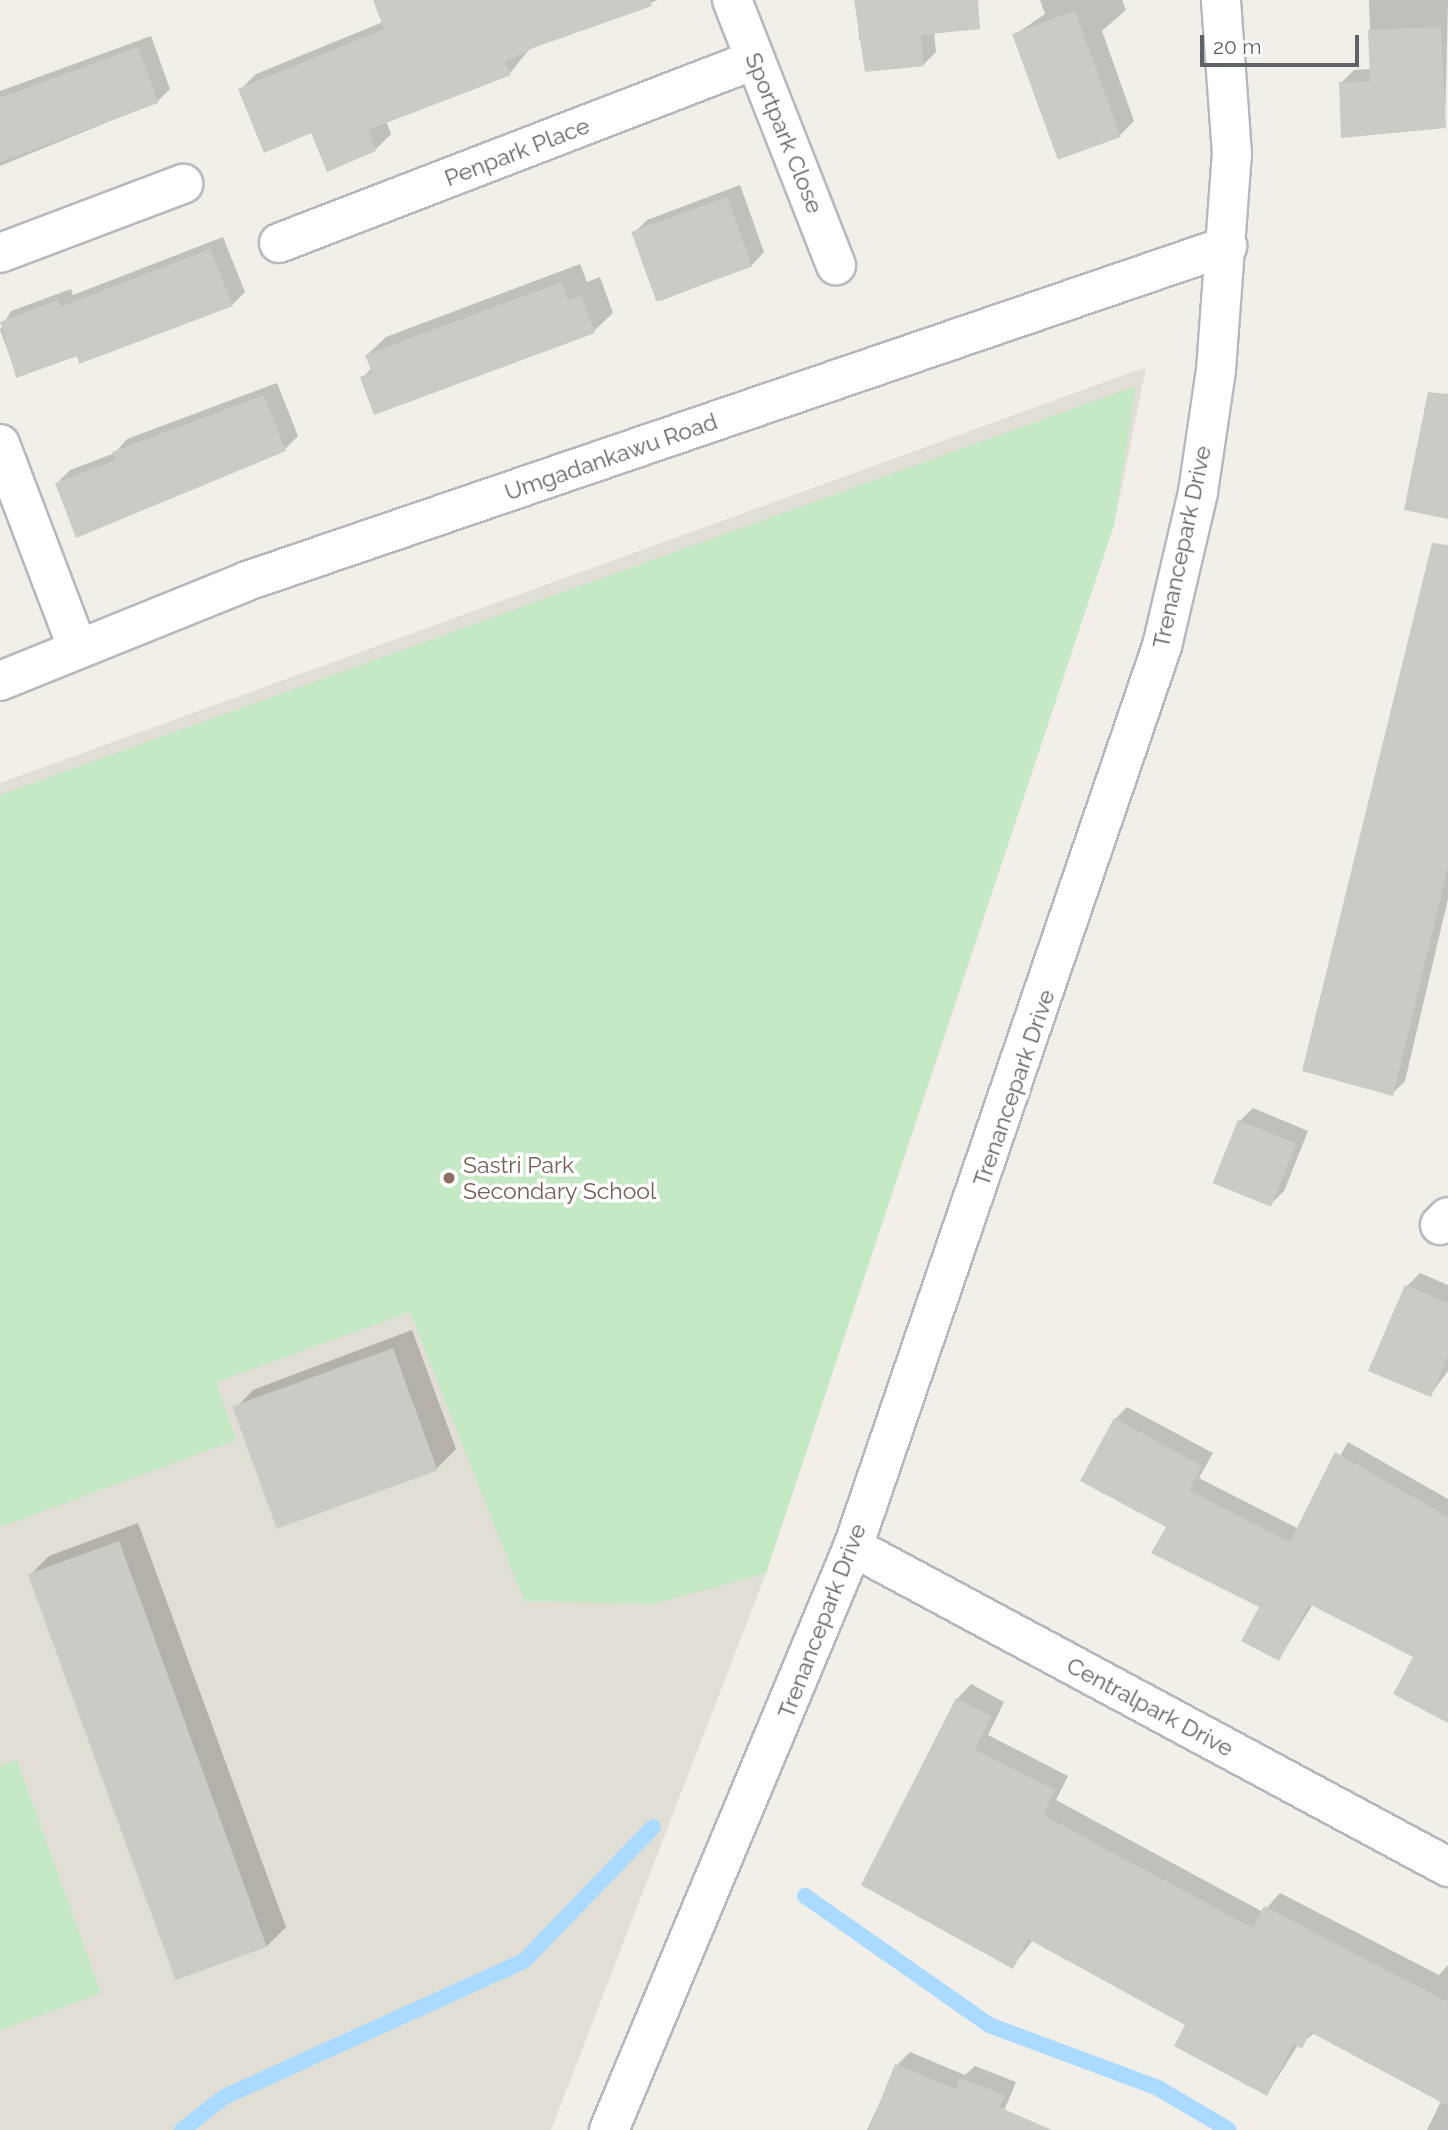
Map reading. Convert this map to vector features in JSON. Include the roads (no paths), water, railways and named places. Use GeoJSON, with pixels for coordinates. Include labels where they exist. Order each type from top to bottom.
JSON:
{"type":"FeatureCollection","features":[{"type":"Feature","properties":{"kind":"street","name":"Sportpark Close"},"geometry":{"type":"LineString","coordinates":[[732,0],[836,265]]}},
{"type":"Feature","properties":{"kind":"street","name":"Trenancepark Drive"},"geometry":{"type":"LineString","coordinates":[[609,2130],[853,1547],[1162,646],[1198,492],[1227,246],[1232,154],[1222,0]]}},
{"type":"Feature","properties":{"kind":"street","name":"Penpark Place"},"geometry":{"type":"LineString","coordinates":[[279,243],[754,60]]}},
{"type":"Feature","properties":{"kind":"street"},"geometry":{"type":"LineString","coordinates":[[0,253],[184,184]]}},
{"type":"Feature","properties":{"kind":"street","name":"Umgadankawu Road"},"geometry":{"type":"LineString","coordinates":[[0,681],[247,581],[1227,246]]}},
{"type":"Feature","properties":{"kind":"street"},"geometry":{"type":"LineString","coordinates":[[0,444],[78,649]]}},
{"type":"Feature","properties":{"kind":"street","name":"Centralpark Drive"},"geometry":{"type":"LineString","coordinates":[[853,1547],[1448,1867]]}},
{"type":"Feature","properties":{"kind":"waterway"},"geometry":{"type":"LineString","coordinates":[[182,2130],[224,2097],[524,1961],[653,1827]]}},
{"type":"Feature","properties":{"kind":"waterway"},"geometry":{"type":"LineString","coordinates":[[805,1896],[989,2025],[1158,2088],[1229,2130]]}},
{"type":"Feature","properties":{"kind":"place","name":"Sastri Park Secondary School"},"geometry":{"type":"Point","coordinates":[449,1178]}}]}
